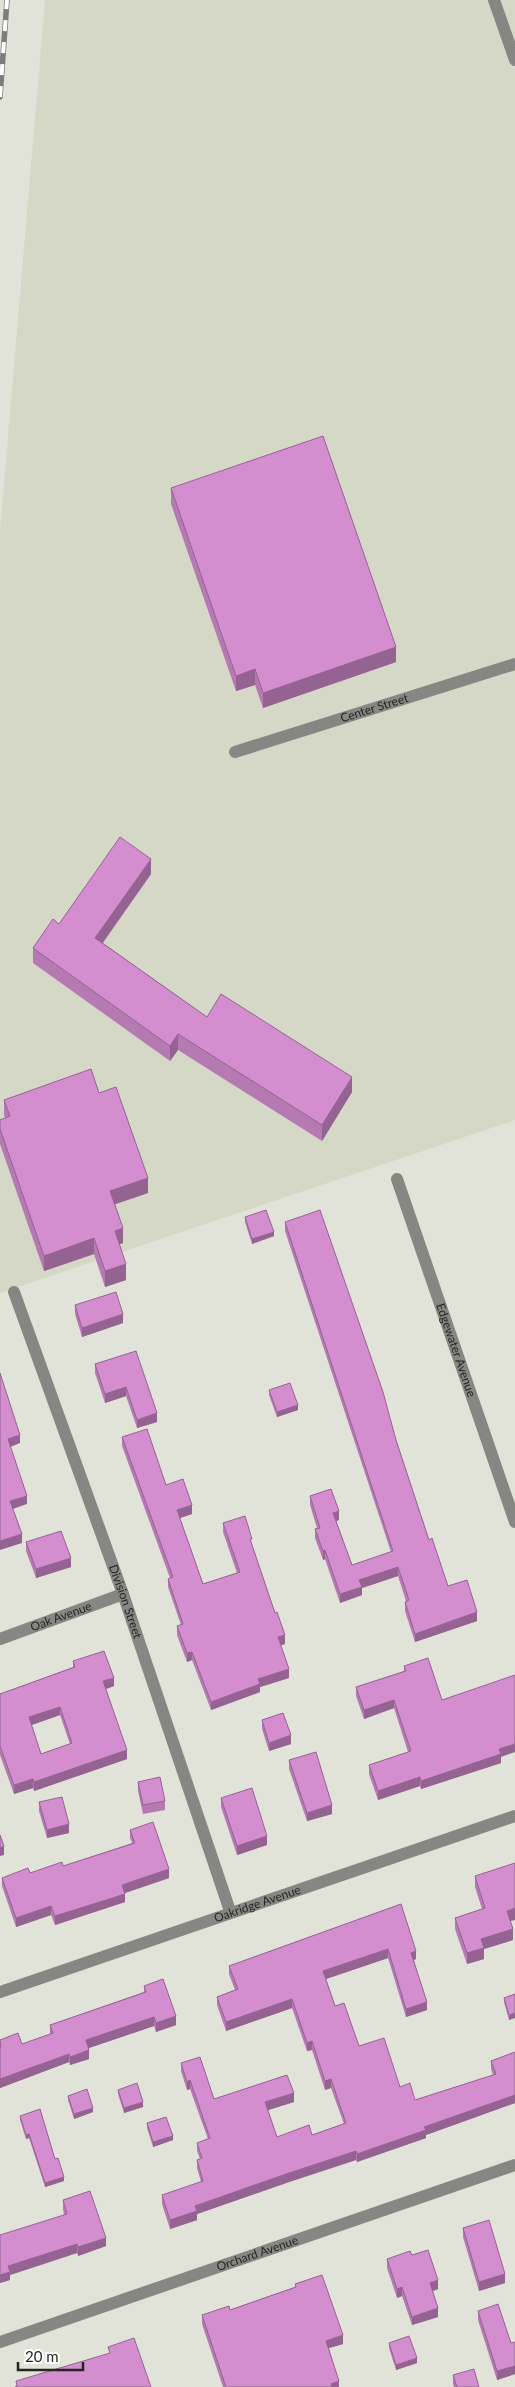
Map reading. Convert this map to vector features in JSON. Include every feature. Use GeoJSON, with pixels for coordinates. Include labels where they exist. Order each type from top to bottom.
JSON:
{"type":"FeatureCollection","features":[{"type":"Feature","properties":{"kind":"street"},"geometry":{"type":"LineString","coordinates":[[494,0],[515,60]]}},
{"type":"Feature","properties":{"kind":"street","name":"Center Street"},"geometry":{"type":"LineString","coordinates":[[235,752],[515,664]]}},
{"type":"Feature","properties":{"kind":"street","name":"Edgewater Avenue"},"geometry":{"type":"LineString","coordinates":[[397,1179],[515,1522]]}},
{"type":"Feature","properties":{"kind":"street","name":"Division Street"},"geometry":{"type":"LineString","coordinates":[[14,1292],[123,1594],[230,1912]]}},
{"type":"Feature","properties":{"kind":"street","name":"Oak Avenue"},"geometry":{"type":"LineString","coordinates":[[0,1638],[123,1594]]}},
{"type":"Feature","properties":{"kind":"street","name":"Oakridge Avenue"},"geometry":{"type":"LineString","coordinates":[[0,1992],[515,1816]]}},
{"type":"Feature","properties":{"kind":"street","name":"Orchard Avenue"},"geometry":{"type":"LineString","coordinates":[[0,2342],[515,2165]]}},
{"type":"Feature","properties":{"kind":"shaded area"},"geometry":{"type":"Polygon","coordinates":[[[45,0],[515,0],[515,1120],[0,1293],[0,531],[45,0]]]}},
{"type":"Feature","properties":{"kind":"building"},"geometry":{"type":"Polygon","coordinates":[[[323,436],[396,647],[263,693],[255,669],[236,676],[171,488],[323,436]]]}},
{"type":"Feature","properties":{"kind":"building"},"geometry":{"type":"Polygon","coordinates":[[[120,837],[151,859],[95,938],[207,1017],[221,994],[352,1077],[322,1125],[178,1034],[170,1046],[33,948],[53,919],[59,924],[120,837]]]}},
{"type":"Feature","properties":{"kind":"building"},"geometry":{"type":"Polygon","coordinates":[[[91,1069],[99,1093],[116,1087],[148,1178],[110,1191],[123,1228],[115,1231],[126,1264],[105,1271],[94,1238],[44,1256],[0,1129],[0,1120],[10,1116],[4,1100],[91,1069]]]}},
{"type":"Feature","properties":{"kind":"building"},"geometry":{"type":"Polygon","coordinates":[[[266,1210],[274,1232],[252,1239],[245,1217],[266,1210]]]}},
{"type":"Feature","properties":{"kind":"building"},"geometry":{"type":"Polygon","coordinates":[[[320,1210],[383,1392],[396,1440],[429,1540],[432,1538],[448,1586],[467,1580],[477,1612],[415,1634],[405,1602],[409,1600],[398,1567],[359,1580],[362,1587],[340,1594],[325,1550],[323,1551],[315,1529],[320,1528],[310,1496],[331,1489],[339,1511],[333,1513],[352,1565],[393,1551],[285,1222],[320,1210]]]}},
{"type":"Feature","properties":{"kind":"building"},"geometry":{"type":"Polygon","coordinates":[[[116,1292],[123,1314],[82,1328],[75,1305],[116,1292]]]}},
{"type":"Feature","properties":{"kind":"building"},"geometry":{"type":"Polygon","coordinates":[[[136,1351],[157,1413],[137,1420],[126,1387],[105,1394],[95,1364],[136,1351]]]}},
{"type":"Feature","properties":{"kind":"building"},"geometry":{"type":"Polygon","coordinates":[[[0,1373],[20,1435],[8,1439],[27,1496],[10,1501],[22,1534],[0,1541],[0,1373]]]}},
{"type":"Feature","properties":{"kind":"building"},"geometry":{"type":"Polygon","coordinates":[[[290,1383],[298,1405],[277,1412],[269,1390],[290,1383]]]}},
{"type":"Feature","properties":{"kind":"building"},"geometry":{"type":"Polygon","coordinates":[[[147,1429],[166,1485],[183,1479],[192,1505],[177,1510],[203,1584],[240,1572],[223,1523],[245,1516],[252,1539],[250,1539],[275,1613],[277,1612],[285,1635],[278,1637],[289,1669],[258,1679],[260,1684],[211,1702],[192,1652],[187,1653],[177,1626],[183,1624],[168,1579],[173,1577],[122,1437],[147,1429]]]}},
{"type":"Feature","properties":{"kind":"building"},"geometry":{"type":"Polygon","coordinates":[[[61,1531],[71,1558],[36,1569],[26,1542],[61,1531]]]}},
{"type":"Feature","properties":{"kind":"building"},"geometry":{"type":"Polygon","coordinates":[[[104,1651],[114,1678],[103,1681],[127,1750],[34,1782],[33,1779],[14,1785],[0,1746],[0,1694],[75,1667],[73,1661],[104,1651]],[[60,1707],[29,1717],[41,1754],[72,1743],[60,1707]]]}},
{"type":"Feature","properties":{"kind":"building"},"geometry":{"type":"Polygon","coordinates":[[[428,1658],[442,1700],[515,1675],[515,1744],[499,1749],[501,1754],[421,1781],[420,1777],[378,1791],[369,1765],[411,1751],[394,1700],[364,1710],[356,1687],[406,1671],[404,1666],[428,1658]]]}},
{"type":"Feature","properties":{"kind":"building"},"geometry":{"type":"Polygon","coordinates":[[[283,1713],[291,1735],[269,1743],[262,1720],[283,1713]]]}},
{"type":"Feature","properties":{"kind":"building"},"geometry":{"type":"Polygon","coordinates":[[[316,1752],[332,1805],[307,1813],[289,1760],[316,1752]]]}},
{"type":"Feature","properties":{"kind":"building"},"geometry":{"type":"Polygon","coordinates":[[[160,1777],[165,1801],[143,1805],[138,1782],[160,1777]]]}},
{"type":"Feature","properties":{"kind":"building"},"geometry":{"type":"Polygon","coordinates":[[[252,1788],[267,1836],[237,1846],[221,1798],[252,1788]]]}},
{"type":"Feature","properties":{"kind":"building"},"geometry":{"type":"Polygon","coordinates":[[[62,1797],[69,1824],[47,1830],[39,1802],[62,1797]]]}},
{"type":"Feature","properties":{"kind":"building"},"geometry":{"type":"Polygon","coordinates":[[[153,1822],[169,1869],[122,1885],[125,1894],[55,1916],[51,1906],[16,1918],[2,1878],[28,1868],[30,1873],[62,1862],[63,1866],[135,1843],[130,1830],[153,1822]]]}},
{"type":"Feature","properties":{"kind":"building"},"geometry":{"type":"Polygon","coordinates":[[[0,1835],[4,1846],[0,1848],[0,1835]]]}},
{"type":"Feature","properties":{"kind":"building"},"geometry":{"type":"Polygon","coordinates":[[[515,1863],[515,1908],[507,1911],[513,1929],[481,1939],[484,1948],[467,1953],[455,1918],[485,1908],[475,1876],[515,1863]]]}},
{"type":"Feature","properties":{"kind":"building"},"geometry":{"type":"Polygon","coordinates":[[[401,1904],[416,1951],[411,1953],[427,2002],[406,2009],[388,1949],[323,1971],[335,2006],[344,2003],[359,2046],[384,2038],[400,2087],[410,2083],[415,2100],[496,2074],[491,2061],[515,2052],[515,2095],[424,2127],[426,2130],[357,2154],[356,2151],[195,2206],[197,2211],[170,2220],[162,2195],[203,2181],[197,2160],[202,2158],[197,2143],[210,2138],[190,2080],[187,2082],[181,2063],[200,2057],[214,2099],[287,2075],[294,2093],[265,2102],[277,2137],[309,2125],[312,2135],[346,2123],[331,2079],[325,2081],[312,2041],[307,2043],[292,1999],[226,2022],[217,1997],[238,1989],[229,1966],[401,1904]]]}},
{"type":"Feature","properties":{"kind":"building"},"geometry":{"type":"Polygon","coordinates":[[[163,1979],[176,2016],[156,2023],[154,2017],[86,2040],[89,2050],[70,2057],[69,2054],[0,2079],[0,2040],[18,2033],[22,2044],[53,2033],[50,2025],[146,1992],[144,1986],[163,1979]]]}},
{"type":"Feature","properties":{"kind":"building"},"geometry":{"type":"Polygon","coordinates":[[[515,1994],[515,2013],[509,2015],[504,1998],[515,1994]]]}},
{"type":"Feature","properties":{"kind":"building"},"geometry":{"type":"Polygon","coordinates":[[[137,2083],[143,2102],[124,2108],[118,2090],[137,2083]]]}},
{"type":"Feature","properties":{"kind":"building"},"geometry":{"type":"Polygon","coordinates":[[[87,2089],[93,2108],[74,2114],[68,2096],[87,2089]]]}},
{"type":"Feature","properties":{"kind":"building"},"geometry":{"type":"Polygon","coordinates":[[[40,2109],[55,2159],[58,2158],[64,2177],[45,2183],[29,2134],[26,2135],[20,2116],[40,2109]]]}},
{"type":"Feature","properties":{"kind":"building"},"geometry":{"type":"Polygon","coordinates":[[[166,2117],[173,2136],[153,2142],[147,2123],[166,2117]]]}},
{"type":"Feature","properties":{"kind":"building"},"geometry":{"type":"Polygon","coordinates":[[[90,2191],[106,2238],[78,2247],[77,2244],[8,2266],[10,2272],[0,2275],[0,2235],[67,2214],[63,2200],[90,2191]]]}},
{"type":"Feature","properties":{"kind":"building"},"geometry":{"type":"Polygon","coordinates":[[[489,2220],[505,2274],[479,2282],[463,2228],[489,2220]]]}},
{"type":"Feature","properties":{"kind":"building"},"geometry":{"type":"Polygon","coordinates":[[[428,2250],[438,2280],[430,2283],[438,2308],[412,2317],[402,2287],[397,2289],[387,2259],[410,2251],[412,2255],[428,2250]]]}},
{"type":"Feature","properties":{"kind":"building"},"geometry":{"type":"Polygon","coordinates":[[[322,2275],[343,2335],[326,2341],[339,2381],[331,2384],[332,2387],[226,2387],[202,2315],[229,2306],[230,2310],[296,2287],[295,2284],[322,2275]]]}},
{"type":"Feature","properties":{"kind":"building"},"geometry":{"type":"Polygon","coordinates":[[[498,2304],[511,2343],[515,2342],[515,2366],[497,2371],[478,2311],[498,2304]]]}},
{"type":"Feature","properties":{"kind":"building"},"geometry":{"type":"Polygon","coordinates":[[[409,2336],[417,2358],[396,2365],[389,2343],[409,2336]]]}},
{"type":"Feature","properties":{"kind":"building"},"geometry":{"type":"Polygon","coordinates":[[[134,2338],[151,2387],[15,2387],[17,2386],[16,2381],[110,2353],[108,2347],[134,2338]]]}},
{"type":"Feature","properties":{"kind":"building"},"geometry":{"type":"Polygon","coordinates":[[[474,2369],[479,2387],[457,2387],[453,2375],[474,2369]]]}},
{"type":"Feature","properties":{"kind":"railway"},"geometry":{"type":"LineString","coordinates":[[0,97],[7,0]]}}]}
